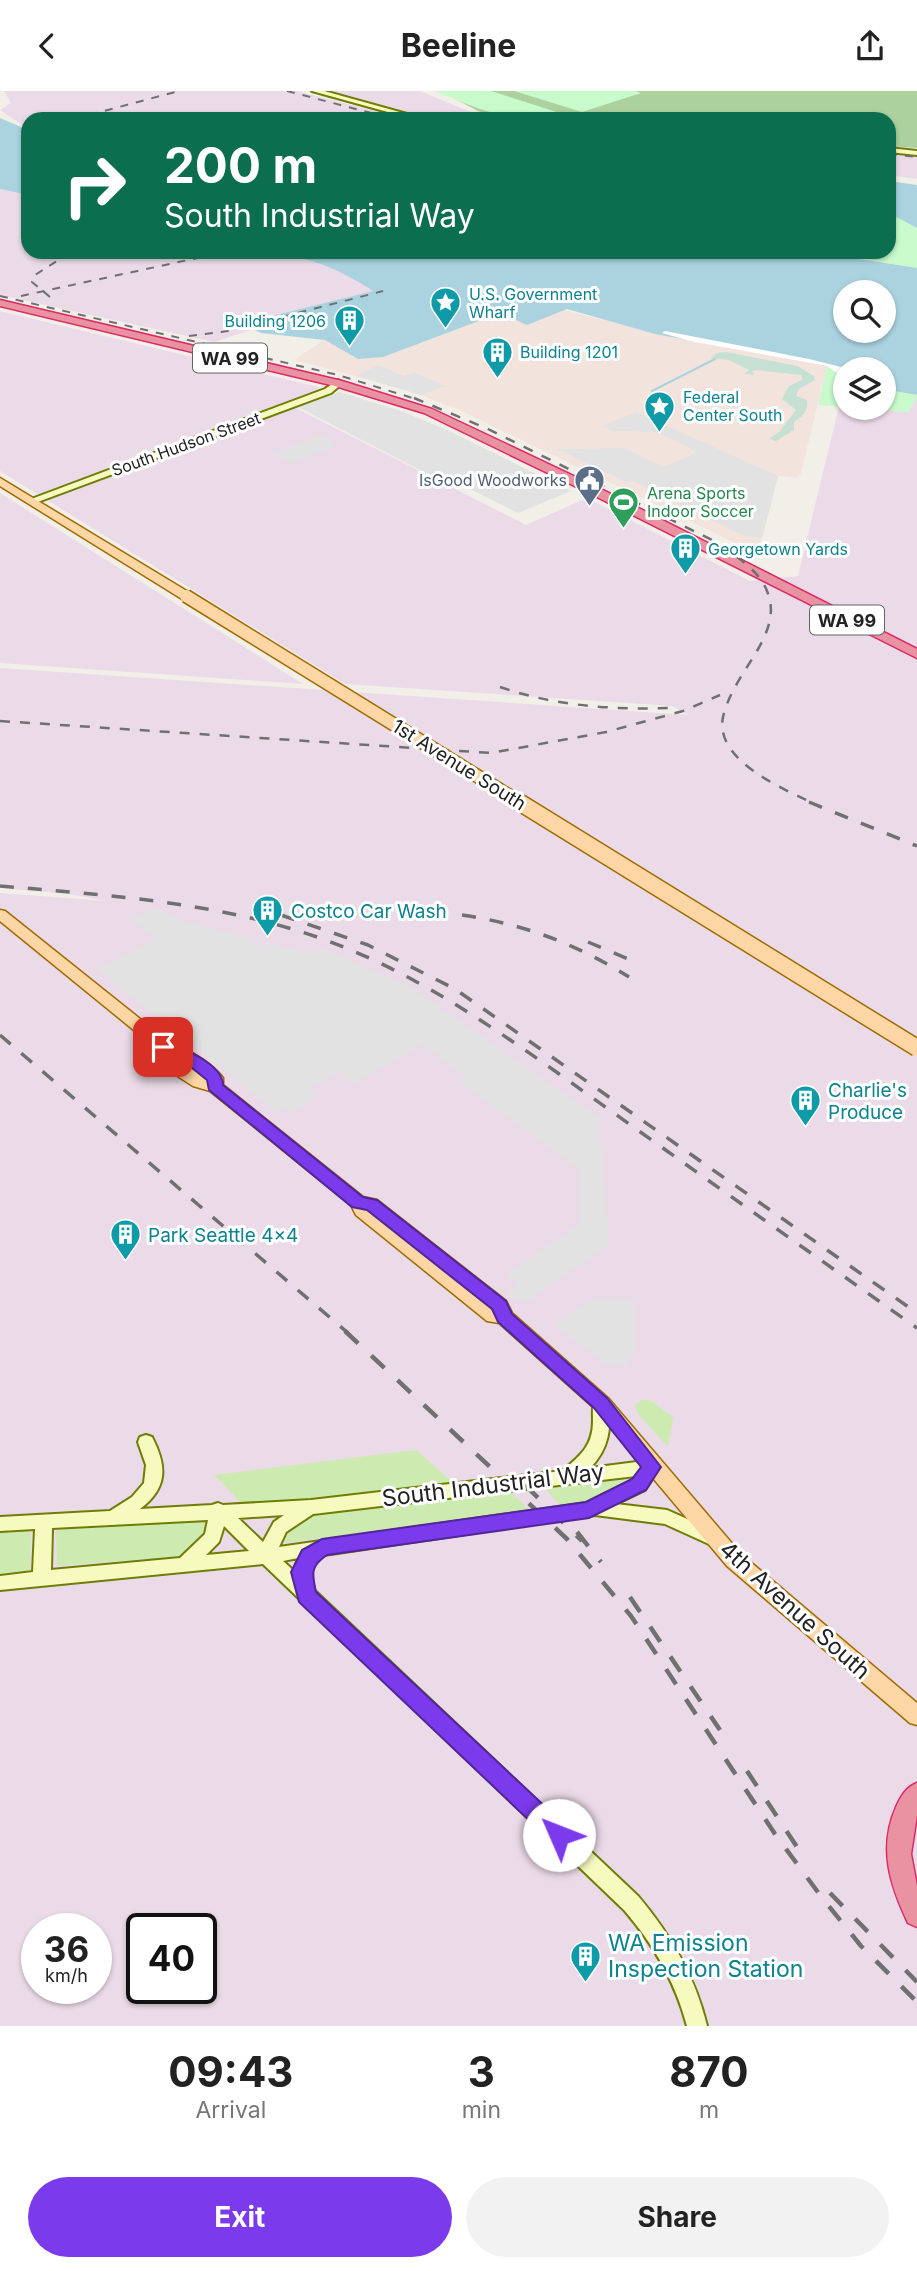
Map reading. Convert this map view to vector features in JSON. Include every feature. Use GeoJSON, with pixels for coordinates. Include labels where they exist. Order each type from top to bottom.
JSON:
{"type":"FeatureCollection","features":[{"type":"Feature","properties":{"kind":"highway","name":"WA 99"},"geometry":{"type":"LineString","coordinates":[[0,303],[338,383],[404,402],[457,423],[917,654]]}},
{"type":"Feature","properties":{"kind":"highway","name":"WA 99"},"geometry":{"type":"LineString","coordinates":[[779,584],[816,597],[917,648]]}},
{"type":"Feature","properties":{"kind":"highway"},"geometry":{"type":"LineString","coordinates":[[917,1794],[904,1819],[898,1848],[900,1875],[917,1915]]}},
{"type":"Feature","properties":{"kind":"main road","name":"1st Avenue South"},"geometry":{"type":"LineString","coordinates":[[0,481],[917,1048]]}},
{"type":"Feature","properties":{"kind":"main road","name":"4th Avenue South"},"geometry":{"type":"LineString","coordinates":[[0,914],[163,1047],[183,1053],[215,1078],[215,1087],[358,1202],[362,1211],[420,1258],[493,1316],[504,1317]]}},
{"type":"Feature","properties":{"kind":"main road","name":"4th Avenue South"},"geometry":{"type":"LineString","coordinates":[[358,1202],[371,1204],[500,1306],[504,1317],[601,1403],[715,1539],[763,1588],[917,1716]]}},
{"type":"Feature","properties":{"kind":"main road"},"geometry":{"type":"LineString","coordinates":[[420,1258],[430,1259],[468,1287],[475,1287]]}},
{"type":"Feature","properties":{"kind":"street"},"geometry":{"type":"LineString","coordinates":[[316,91],[395,112]]}},
{"type":"Feature","properties":{"kind":"street"},"geometry":{"type":"LineString","coordinates":[[896,151],[917,153]]}},
{"type":"Feature","properties":{"kind":"street","name":"South Hudson Street"},"geometry":{"type":"LineString","coordinates":[[31,501],[328,391],[338,383]]}},
{"type":"Feature","properties":{"kind":"street"},"geometry":{"type":"LineString","coordinates":[[565,1477],[586,1464],[599,1443],[601,1403]]}},
{"type":"Feature","properties":{"kind":"street"},"geometry":{"type":"LineString","coordinates":[[114,1517],[138,1503],[153,1483],[154,1455],[146,1442]]}},
{"type":"Feature","properties":{"kind":"street","name":"South Industrial Way"},"geometry":{"type":"LineString","coordinates":[[0,1524],[311,1507],[652,1467]]}},
{"type":"Feature","properties":{"kind":"street","name":"South Industrial Way"},"geometry":{"type":"LineString","coordinates":[[0,1583],[265,1556],[589,1510],[639,1485],[652,1467]]}},
{"type":"Feature","properties":{"kind":"street"},"geometry":{"type":"LineString","coordinates":[[265,1556],[280,1527],[311,1507]]}},
{"type":"Feature","properties":{"kind":"street"},"geometry":{"type":"LineString","coordinates":[[218,1510],[631,1903],[664,1943],[677,1967],[697,2026]]}},
{"type":"Feature","properties":{"kind":"street"},"geometry":{"type":"LineString","coordinates":[[187,1562],[213,1537],[218,1510]]}},
{"type":"Feature","properties":{"kind":"street"},"geometry":{"type":"LineString","coordinates":[[589,1510],[623,1510],[658,1515],[715,1539]]}},
{"type":"Feature","properties":{"kind":"street"},"geometry":{"type":"LineString","coordinates":[[42,1579],[44,1521]]}},
{"type":"Feature","properties":{"kind":"street"},"geometry":{"type":"LineString","coordinates":[[306,1596],[302,1579],[304,1564],[309,1556],[322,1547]]}},
{"type":"Feature","properties":{"kind":"shaded area"},"geometry":{"type":"Polygon","coordinates":[[[4,91],[297,91],[379,112],[21,112],[21,124],[0,110],[11,103],[4,91]]]}},
{"type":"Feature","properties":{"kind":"shaded area"},"geometry":{"type":"Polygon","coordinates":[[[317,91],[420,91],[471,112],[387,112],[391,111],[317,91]]]}},
{"type":"Feature","properties":{"kind":"shaded area"},"geometry":{"type":"Polygon","coordinates":[[[896,154],[917,156],[917,179],[896,176],[896,154]]]}},
{"type":"Feature","properties":{"kind":"shaded area"},"geometry":{"type":"Polygon","coordinates":[[[0,189],[21,194],[21,259],[316,259],[365,285],[399,283],[214,342],[0,295],[0,189]]]}},
{"type":"Feature","properties":{"kind":"shaded area","name":"Federal Center South"},"geometry":{"type":"Polygon","coordinates":[[[520,299],[604,320],[827,366],[801,473],[796,478],[778,476],[758,554],[457,409],[402,388],[294,360],[333,334],[520,299]]]}},
{"type":"Feature","properties":{"kind":"shaded area"},"geometry":{"type":"Polygon","coordinates":[[[0,311],[318,387],[319,390],[286,403],[526,525],[587,498],[750,581],[798,576],[836,420],[896,420],[896,411],[908,412],[917,397],[917,2026],[0,2026],[0,893],[106,901],[69,894],[0,888],[0,668],[689,715],[672,706],[345,684],[0,471],[0,311]]]}},
{"type":"Feature","properties":{"kind":"shaded area"},"geometry":{"type":"Polygon","coordinates":[[[378,365],[404,376],[414,372],[445,386],[421,395],[356,376],[378,365]]]}},
{"type":"Feature","properties":{"kind":"shaded area"},"geometry":{"type":"Polygon","coordinates":[[[339,392],[401,411],[447,430],[571,491],[518,513],[466,487],[447,484],[298,407],[339,392]]]}},
{"type":"Feature","properties":{"kind":"shaded area"},"geometry":{"type":"Polygon","coordinates":[[[636,412],[778,476],[762,538],[742,535],[633,481],[628,483],[557,449],[624,448],[663,467],[698,452],[656,432],[612,431],[602,426],[636,412]]]}},
{"type":"Feature","properties":{"kind":"shaded area"},"geometry":{"type":"Polygon","coordinates":[[[317,436],[328,438],[337,445],[292,463],[273,454],[317,436]]]}},
{"type":"Feature","properties":{"kind":"shaded area"},"geometry":{"type":"Polygon","coordinates":[[[0,493],[303,684],[0,663],[0,493]]]}},
{"type":"Feature","properties":{"kind":"shaded area"},"geometry":{"type":"Polygon","coordinates":[[[154,908],[183,922],[251,938],[248,942],[266,947],[269,943],[299,952],[325,950],[410,987],[599,1118],[609,1245],[526,1302],[519,1297],[515,1299],[506,1292],[518,1284],[506,1275],[579,1225],[579,1169],[459,1081],[466,1076],[422,1044],[354,1084],[339,1072],[313,1087],[312,1093],[317,1097],[292,1113],[286,1108],[277,1113],[97,969],[156,939],[131,919],[154,908]]]}},
{"type":"Feature","properties":{"kind":"shaded area"},"geometry":{"type":"Polygon","coordinates":[[[592,1299],[633,1300],[635,1349],[631,1359],[622,1367],[615,1362],[609,1366],[555,1325],[592,1299]]]}},
{"type":"Feature","properties":{"kind":"green space"},"geometry":{"type":"Polygon","coordinates":[[[435,91],[491,91],[557,112],[490,112],[435,91]]]}},
{"type":"Feature","properties":{"kind":"green space"},"geometry":{"type":"Polygon","coordinates":[[[440,91],[917,91],[917,148],[896,146],[896,112],[478,111],[440,91]]]}},
{"type":"Feature","properties":{"kind":"green space"},"geometry":{"type":"Polygon","coordinates":[[[514,91],[636,91],[641,93],[582,112],[514,91]]]}},
{"type":"Feature","properties":{"kind":"green space"},"geometry":{"type":"Polygon","coordinates":[[[896,217],[917,228],[917,268],[858,259],[896,259],[896,217]]]}},
{"type":"Feature","properties":{"kind":"green space"},"geometry":{"type":"Polygon","coordinates":[[[726,352],[797,366],[814,376],[815,380],[799,389],[796,396],[807,400],[807,407],[794,422],[794,430],[776,441],[769,439],[779,432],[796,410],[782,399],[789,386],[802,380],[802,375],[756,370],[752,371],[754,375],[744,374],[749,370],[729,360],[711,358],[717,353],[726,352]]]}},
{"type":"Feature","properties":{"kind":"green space"},"geometry":{"type":"Polygon","coordinates":[[[827,366],[833,368],[833,406],[818,405],[827,366]]]}},
{"type":"Feature","properties":{"kind":"green space"},"geometry":{"type":"Polygon","coordinates":[[[896,391],[917,395],[908,412],[896,411],[896,391]]]}},
{"type":"Feature","properties":{"kind":"green space"},"geometry":{"type":"Polygon","coordinates":[[[642,1400],[650,1400],[673,1417],[668,1447],[637,1413],[635,1405],[642,1400]]]}},
{"type":"Feature","properties":{"kind":"green space"},"geometry":{"type":"Polygon","coordinates":[[[416,1450],[455,1484],[295,1502],[242,1504],[214,1475],[416,1450]]]}},
{"type":"Feature","properties":{"kind":"green space"},"geometry":{"type":"Polygon","coordinates":[[[622,1477],[627,1484],[605,1498],[563,1509],[545,1488],[622,1477]]]}},
{"type":"Feature","properties":{"kind":"green space"},"geometry":{"type":"Polygon","coordinates":[[[508,1490],[531,1511],[283,1543],[291,1527],[318,1514],[508,1490]]]}},
{"type":"Feature","properties":{"kind":"green space"},"geometry":{"type":"Polygon","coordinates":[[[206,1518],[213,1526],[186,1556],[57,1566],[56,1531],[61,1528],[206,1518]]]}},
{"type":"Feature","properties":{"kind":"green space"},"geometry":{"type":"Polygon","coordinates":[[[25,1528],[31,1534],[30,1569],[26,1573],[0,1576],[0,1530],[25,1528]]]}},
{"type":"Feature","properties":{"kind":"water"},"geometry":{"type":"Polygon","coordinates":[[[0,118],[21,127],[21,194],[0,189],[0,118]]]}},
{"type":"Feature","properties":{"kind":"water"},"geometry":{"type":"Polygon","coordinates":[[[896,182],[917,185],[917,228],[896,217],[896,182]]]}},
{"type":"Feature","properties":{"kind":"water"},"geometry":{"type":"Polygon","coordinates":[[[303,259],[858,259],[917,268],[917,395],[896,391],[896,357],[833,357],[833,368],[655,334],[567,309],[527,325],[500,313],[383,357],[358,359],[325,340],[261,333],[255,330],[264,318],[373,291],[317,263],[303,259]]]}},
{"type":"Feature","properties":{"kind":"pier"},"geometry":{"type":"Polygon","coordinates":[[[665,331],[809,359],[833,365],[833,370],[827,366],[690,341],[662,333],[665,331]]]}},
{"type":"Feature","properties":{"kind":"waterway"},"geometry":{"type":"LineString","coordinates":[[652,391],[715,359]]}},
{"type":"Feature","properties":{"kind":"railway"},"geometry":{"type":"LineString","coordinates":[[100,112],[179,91]]}},
{"type":"Feature","properties":{"kind":"railway"},"geometry":{"type":"LineString","coordinates":[[287,91],[367,112]]}},
{"type":"Feature","properties":{"kind":"railway"},"geometry":{"type":"LineString","coordinates":[[896,155],[917,157]]}},
{"type":"Feature","properties":{"kind":"railway"},"geometry":{"type":"LineString","coordinates":[[43,291],[32,282],[35,275],[60,259]]}},
{"type":"Feature","properties":{"kind":"railway"},"geometry":{"type":"LineString","coordinates":[[43,291],[193,259]]}},
{"type":"Feature","properties":{"kind":"railway"},"geometry":{"type":"LineString","coordinates":[[21,296],[43,291]]}},
{"type":"Feature","properties":{"kind":"railway"},"geometry":{"type":"LineString","coordinates":[[43,291],[50,297]]}},
{"type":"Feature","properties":{"kind":"railway"},"geometry":{"type":"LineString","coordinates":[[189,336],[228,331],[383,291]]}},
{"type":"Feature","properties":{"kind":"railway"},"geometry":{"type":"LineString","coordinates":[[0,296],[338,375],[418,400]]}},
{"type":"Feature","properties":{"kind":"railway"},"geometry":{"type":"LineString","coordinates":[[414,398],[418,400]]}},
{"type":"Feature","properties":{"kind":"railway"},"geometry":{"type":"LineString","coordinates":[[418,400],[488,429],[718,543],[758,576],[770,599],[771,614],[761,644],[729,700],[723,717],[723,732],[729,747],[753,771],[813,803]]}},
{"type":"Feature","properties":{"kind":"railway"},"geometry":{"type":"LineString","coordinates":[[500,687],[563,703],[671,708]]}},
{"type":"Feature","properties":{"kind":"railway"},"geometry":{"type":"LineString","coordinates":[[0,721],[491,753],[606,732],[683,711],[720,695]]}},
{"type":"Feature","properties":{"kind":"railway"},"geometry":{"type":"LineString","coordinates":[[809,802],[917,846]]}},
{"type":"Feature","properties":{"kind":"railway"},"geometry":{"type":"LineString","coordinates":[[0,886],[160,902],[240,916],[317,937],[396,971],[506,1037],[917,1328]]}},
{"type":"Feature","properties":{"kind":"railway"},"geometry":{"type":"LineString","coordinates":[[281,915],[368,945],[455,989],[917,1313]]}},
{"type":"Feature","properties":{"kind":"railway"},"geometry":{"type":"LineString","coordinates":[[462,915],[507,924],[549,937],[629,977]]}},
{"type":"Feature","properties":{"kind":"railway"},"geometry":{"type":"LineString","coordinates":[[588,942],[628,959]]}},
{"type":"Feature","properties":{"kind":"railway"},"geometry":{"type":"LineString","coordinates":[[0,1035],[348,1333]]}},
{"type":"Feature","properties":{"kind":"railway"},"geometry":{"type":"LineString","coordinates":[[345,1331],[567,1539],[631,1616],[775,1834],[823,1899],[861,1946],[917,2002]]}},
{"type":"Feature","properties":{"kind":"railway"},"geometry":{"type":"LineString","coordinates":[[525,1485],[582,1541]]}},
{"type":"Feature","properties":{"kind":"railway"},"geometry":{"type":"LineString","coordinates":[[577,1532],[601,1562]]}},
{"type":"Feature","properties":{"kind":"railway"},"geometry":{"type":"LineString","coordinates":[[630,1597],[720,1730]]}},
{"type":"Feature","properties":{"kind":"railway"},"geometry":{"type":"LineString","coordinates":[[747,1771],[801,1853]]}},
{"type":"Feature","properties":{"kind":"railway"},"geometry":{"type":"LineString","coordinates":[[830,1893],[917,1982]]}},
{"type":"Feature","properties":{"kind":"place","name":"U.S. Government Wharf"},"geometry":{"type":"Point","coordinates":[446,330]}},
{"type":"Feature","properties":{"kind":"place","name":"Building 1206"},"geometry":{"type":"Point","coordinates":[349,348]}},
{"type":"Feature","properties":{"kind":"place","name":"Building 1201"},"geometry":{"type":"Point","coordinates":[497,379]}},
{"type":"Feature","properties":{"kind":"place","name":"Federal Center South"},"geometry":{"type":"Point","coordinates":[660,433]}},
{"type":"Feature","properties":{"kind":"place","name":"IsGood Woodworks"},"geometry":{"type":"Point","coordinates":[590,507]}},
{"type":"Feature","properties":{"kind":"place","name":"Arena Sports Indoor Soccer"},"geometry":{"type":"Point","coordinates":[624,529]}},
{"type":"Feature","properties":{"kind":"place","name":"Georgetown Yards"},"geometry":{"type":"Point","coordinates":[685,576]}},
{"type":"Feature","properties":{"kind":"place","name":"Costco Car Wash"},"geometry":{"type":"Point","coordinates":[268,938]}},
{"type":"Feature","properties":{"kind":"place","name":"Charlie's Produce"},"geometry":{"type":"Point","coordinates":[805,1128]}},
{"type":"Feature","properties":{"kind":"place","name":"Park Seattle 4x4"},"geometry":{"type":"Point","coordinates":[125,1262]}},
{"type":"Feature","properties":{"kind":"place","name":"WA Emission Inspection Station"},"geometry":{"type":"Point","coordinates":[585,1983]}},
{"type":"Feature","properties":{"kind":"route"},"geometry":{"type":"LineString","coordinates":[[163,1047],[183,1053],[215,1078],[215,1087],[312,1166],[358,1202],[371,1204],[500,1306],[504,1317],[601,1403],[652,1467],[639,1485],[589,1510],[322,1547],[309,1556],[301,1572],[306,1596],[437,1716],[559,1835]]}}]}
